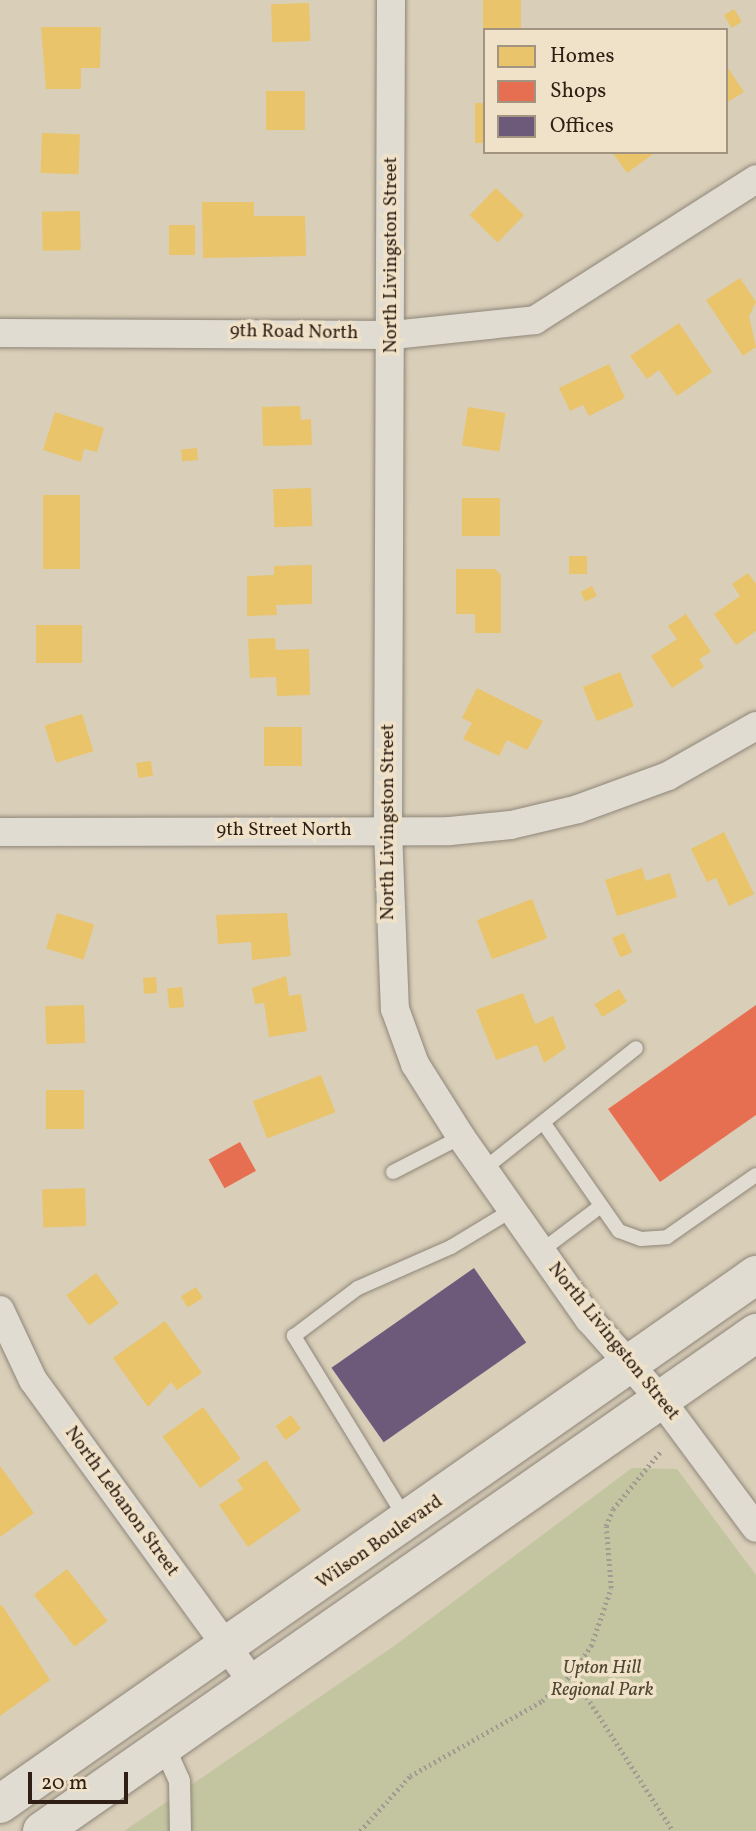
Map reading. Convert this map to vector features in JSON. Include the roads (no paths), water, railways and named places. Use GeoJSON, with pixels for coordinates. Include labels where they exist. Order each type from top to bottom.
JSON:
{"type":"FeatureCollection","features":[{"type":"Feature","properties":{"kind":"main road","name":"Wilson Boulevard"},"geometry":{"type":"LineString","coordinates":[[0,1804],[229,1650],[756,1275]]}},
{"type":"Feature","properties":{"kind":"main road"},"geometry":{"type":"LineString","coordinates":[[42,1831],[165,1749],[756,1333]]}},
{"type":"Feature","properties":{"kind":"street","name":"North Livingston Street"},"geometry":{"type":"LineString","coordinates":[[391,0],[393,335],[388,830],[395,1009],[415,1064],[460,1137],[541,1251],[661,1400],[756,1528]]}},
{"type":"Feature","properties":{"kind":"street","name":"9th Road North"},"geometry":{"type":"LineString","coordinates":[[0,334],[393,335],[535,320],[756,179]]}},
{"type":"Feature","properties":{"kind":"street","name":"9th Street North"},"geometry":{"type":"LineString","coordinates":[[0,832],[388,830],[511,825],[578,809],[668,776],[756,726]]}},
{"type":"Feature","properties":{"kind":"street","name":"North Lebanon Street"},"geometry":{"type":"LineString","coordinates":[[0,1310],[33,1380],[255,1686]]}},
{"type":"Feature","properties":{"kind":"street"},"geometry":{"type":"LineString","coordinates":[[165,1749],[179,1780],[180,1831]]}},
{"type":"Feature","properties":{"kind":"lane"},"geometry":{"type":"LineString","coordinates":[[484,1169],[545,1125],[556,1107],[636,1048]]}},
{"type":"Feature","properties":{"kind":"lane"},"geometry":{"type":"LineString","coordinates":[[545,1125],[619,1231],[641,1239],[667,1237],[756,1175]]}},
{"type":"Feature","properties":{"kind":"lane"},"geometry":{"type":"LineString","coordinates":[[393,1172],[460,1137]]}},
{"type":"Feature","properties":{"kind":"lane"},"geometry":{"type":"LineString","coordinates":[[541,1251],[601,1206]]}},
{"type":"Feature","properties":{"kind":"lane"},"geometry":{"type":"LineString","coordinates":[[408,1523],[294,1336],[358,1288],[451,1247],[512,1210]]}},
{"type":"Feature","properties":{"kind":"park label","name":"Upton Hill Regional Park"},"geometry":{"type":"Point","coordinates":[602,1680]}}]}
